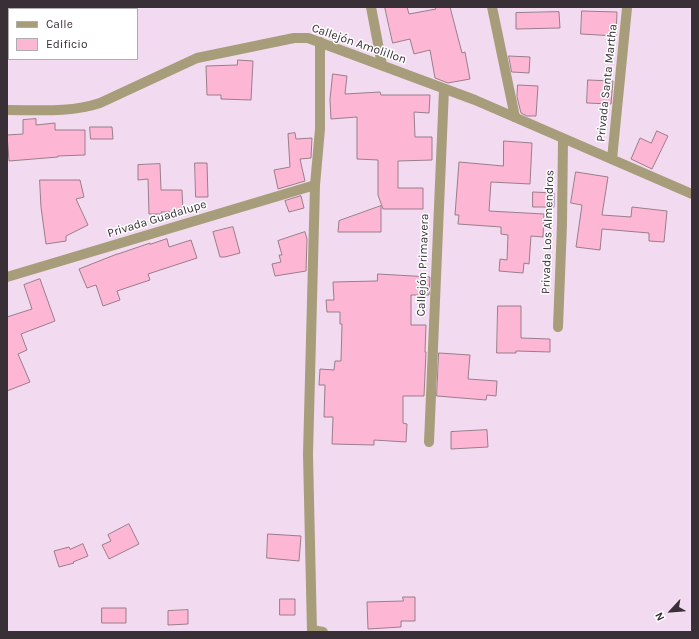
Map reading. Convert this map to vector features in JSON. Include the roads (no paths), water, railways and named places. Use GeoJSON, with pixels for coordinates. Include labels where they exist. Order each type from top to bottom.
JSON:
{"type":"FeatureCollection","features":[{"type":"Feature","properties":{"kind":"street"},"geometry":{"type":"LineString","coordinates":[[371,7],[382,66]]}},
{"type":"Feature","properties":{"kind":"street"},"geometry":{"type":"LineString","coordinates":[[492,7],[514,118]]}},
{"type":"Feature","properties":{"kind":"street","name":"Privada Santa Martha"},"geometry":{"type":"LineString","coordinates":[[612,159],[627,8]]}},
{"type":"Feature","properties":{"kind":"street","name":"Callejón Amolillon"},"geometry":{"type":"LineString","coordinates":[[7,110],[65,110],[88,107],[100,103],[197,58],[294,38],[308,38],[475,100],[692,194]]}},
{"type":"Feature","properties":{"kind":"street"},"geometry":{"type":"LineString","coordinates":[[320,42],[320,129],[315,185],[308,454],[312,631],[323,632]]}},
{"type":"Feature","properties":{"kind":"street","name":"Callejón Primavera"},"geometry":{"type":"LineString","coordinates":[[428,442],[444,89]]}},
{"type":"Feature","properties":{"kind":"street","name":"Privada Los Almendros"},"geometry":{"type":"LineString","coordinates":[[558,326],[562,224],[563,139]]}},
{"type":"Feature","properties":{"kind":"street","name":"Privada Guadalupe"},"geometry":{"type":"LineString","coordinates":[[7,277],[315,185]]}}]}
